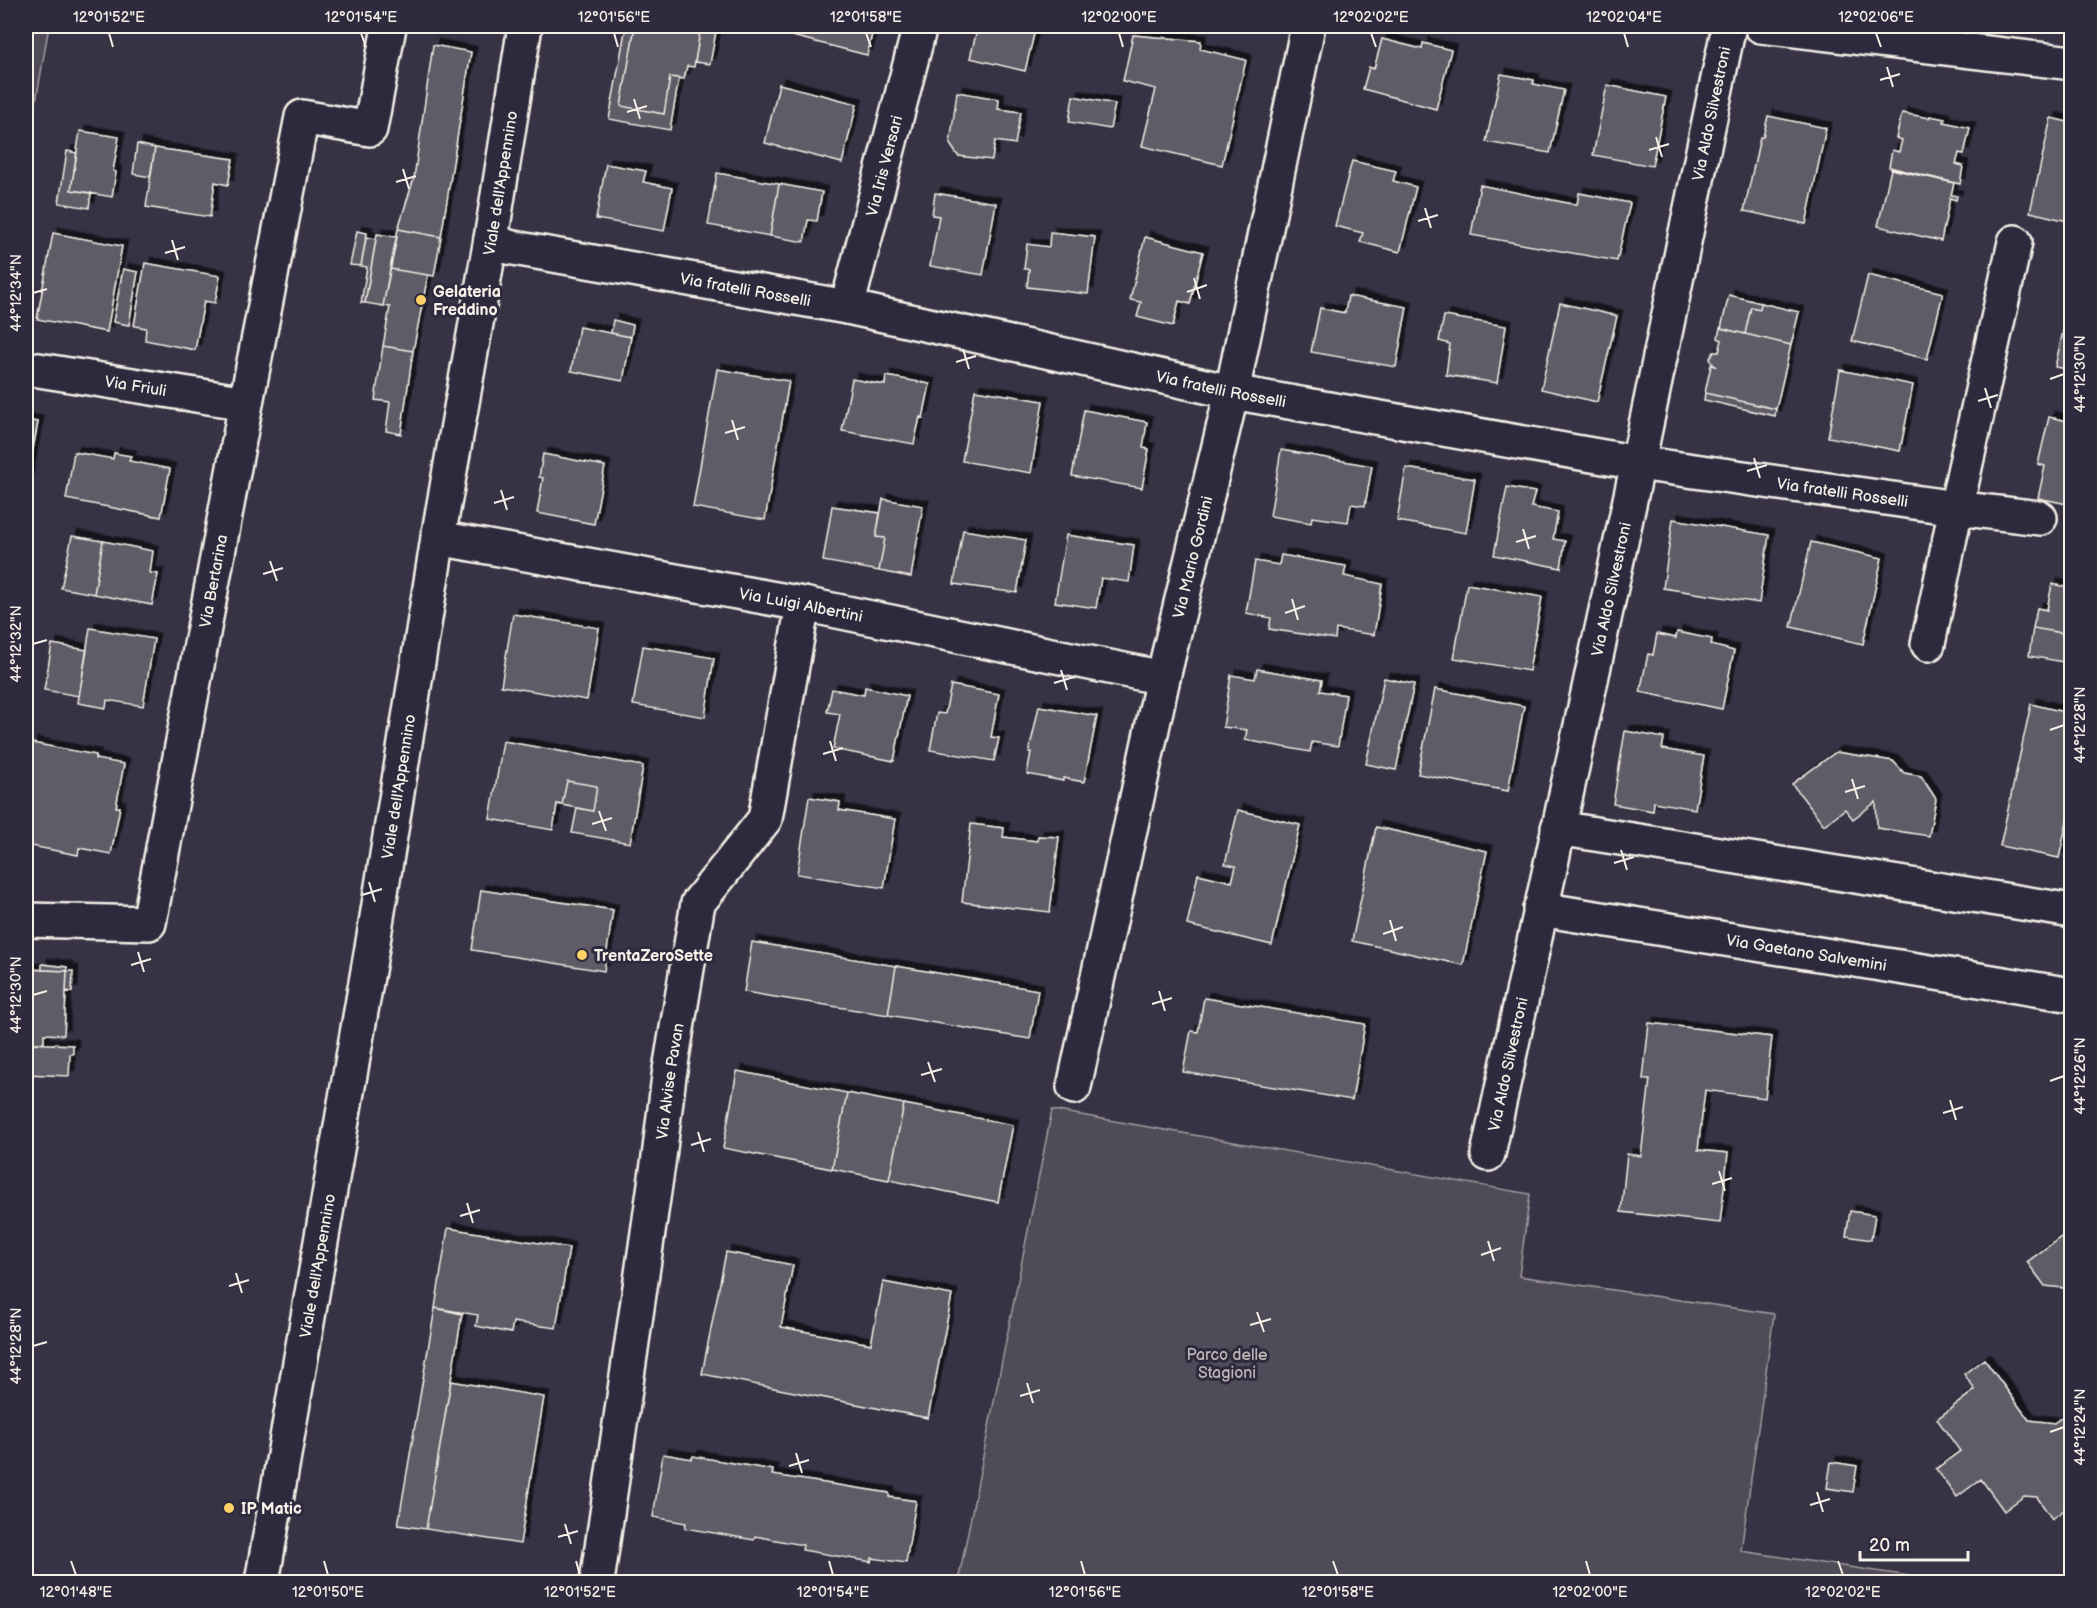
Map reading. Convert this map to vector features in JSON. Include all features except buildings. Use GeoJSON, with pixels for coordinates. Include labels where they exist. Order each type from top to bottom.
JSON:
{"type":"FeatureCollection","features":[{"type":"Feature","properties":{"kind":"street","name":"Viale dell'Appennino"},"geometry":{"type":"LineString","coordinates":[[262,1582],[373,942],[438,538],[525,26]]}},
{"type":"Feature","properties":{"kind":"street","name":"Via Iris Versari"},"geometry":{"type":"LineString","coordinates":[[847,307],[920,26]]}},
{"type":"Feature","properties":{"kind":"street","name":"Via Mario Gordini"},"geometry":{"type":"LineString","coordinates":[[1074,1087],[1163,678],[1232,392],[1308,26]]}},
{"type":"Feature","properties":{"kind":"street","name":"Via Aldo Silvestroni"},"geometry":{"type":"LineString","coordinates":[[1488,1154],[1638,463],[1729,26]]}},
{"type":"Feature","properties":{"kind":"street"},"geometry":{"type":"LineString","coordinates":[[1761,26],[2072,63]]}},
{"type":"Feature","properties":{"kind":"street","name":"Via Bertarina"},"geometry":{"type":"LineString","coordinates":[[26,920],[149,923],[302,117],[370,129],[389,27]]}},
{"type":"Feature","properties":{"kind":"street","name":"Via fratelli Rosselli"},"geometry":{"type":"LineString","coordinates":[[490,239],[507,247],[847,307],[1232,392],[1638,463],[2040,518]]}},
{"type":"Feature","properties":{"kind":"street"},"geometry":{"type":"LineString","coordinates":[[1928,644],[2015,242]]}},
{"type":"Feature","properties":{"kind":"street","name":"Via Friuli"},"geometry":{"type":"LineString","coordinates":[[26,368],[246,403]]}},
{"type":"Feature","properties":{"kind":"street","name":"Via Luigi Albertini"},"geometry":{"type":"LineString","coordinates":[[438,538],[803,604],[1163,678]]}},
{"type":"Feature","properties":{"kind":"street","name":"Via Alvise Pavan"},"geometry":{"type":"LineString","coordinates":[[597,1582],[669,1076],[698,903],[765,819],[803,604]]}},
{"type":"Feature","properties":{"kind":"street"},"geometry":{"type":"LineString","coordinates":[[1558,828],[2072,911]]}},
{"type":"Feature","properties":{"kind":"street","name":"Via Gaetano Salvemini"},"geometry":{"type":"LineString","coordinates":[[1540,909],[2072,995]]}},
{"type":"Feature","properties":{"kind":"green space"},"geometry":{"type":"Polygon","coordinates":[[[26,26],[49,26],[26,159],[26,26]]]}},
{"type":"Feature","properties":{"kind":"green space","name":"Parco delle Stagioni"},"geometry":{"type":"Polygon","coordinates":[[[1052,1110],[1530,1194],[1519,1276],[1774,1314],[1741,1551],[1950,1582],[958,1582],[1052,1110]]]}},
{"type":"Feature","properties":{"kind":"place","name":"Gelateria Freddino"},"geometry":{"type":"Point","coordinates":[421,300]}},
{"type":"Feature","properties":{"kind":"place","name":"TrentaZeroSette"},"geometry":{"type":"Point","coordinates":[582,955]}},
{"type":"Feature","properties":{"kind":"place","name":"IP Matic"},"geometry":{"type":"Point","coordinates":[229,1508]}}]}
